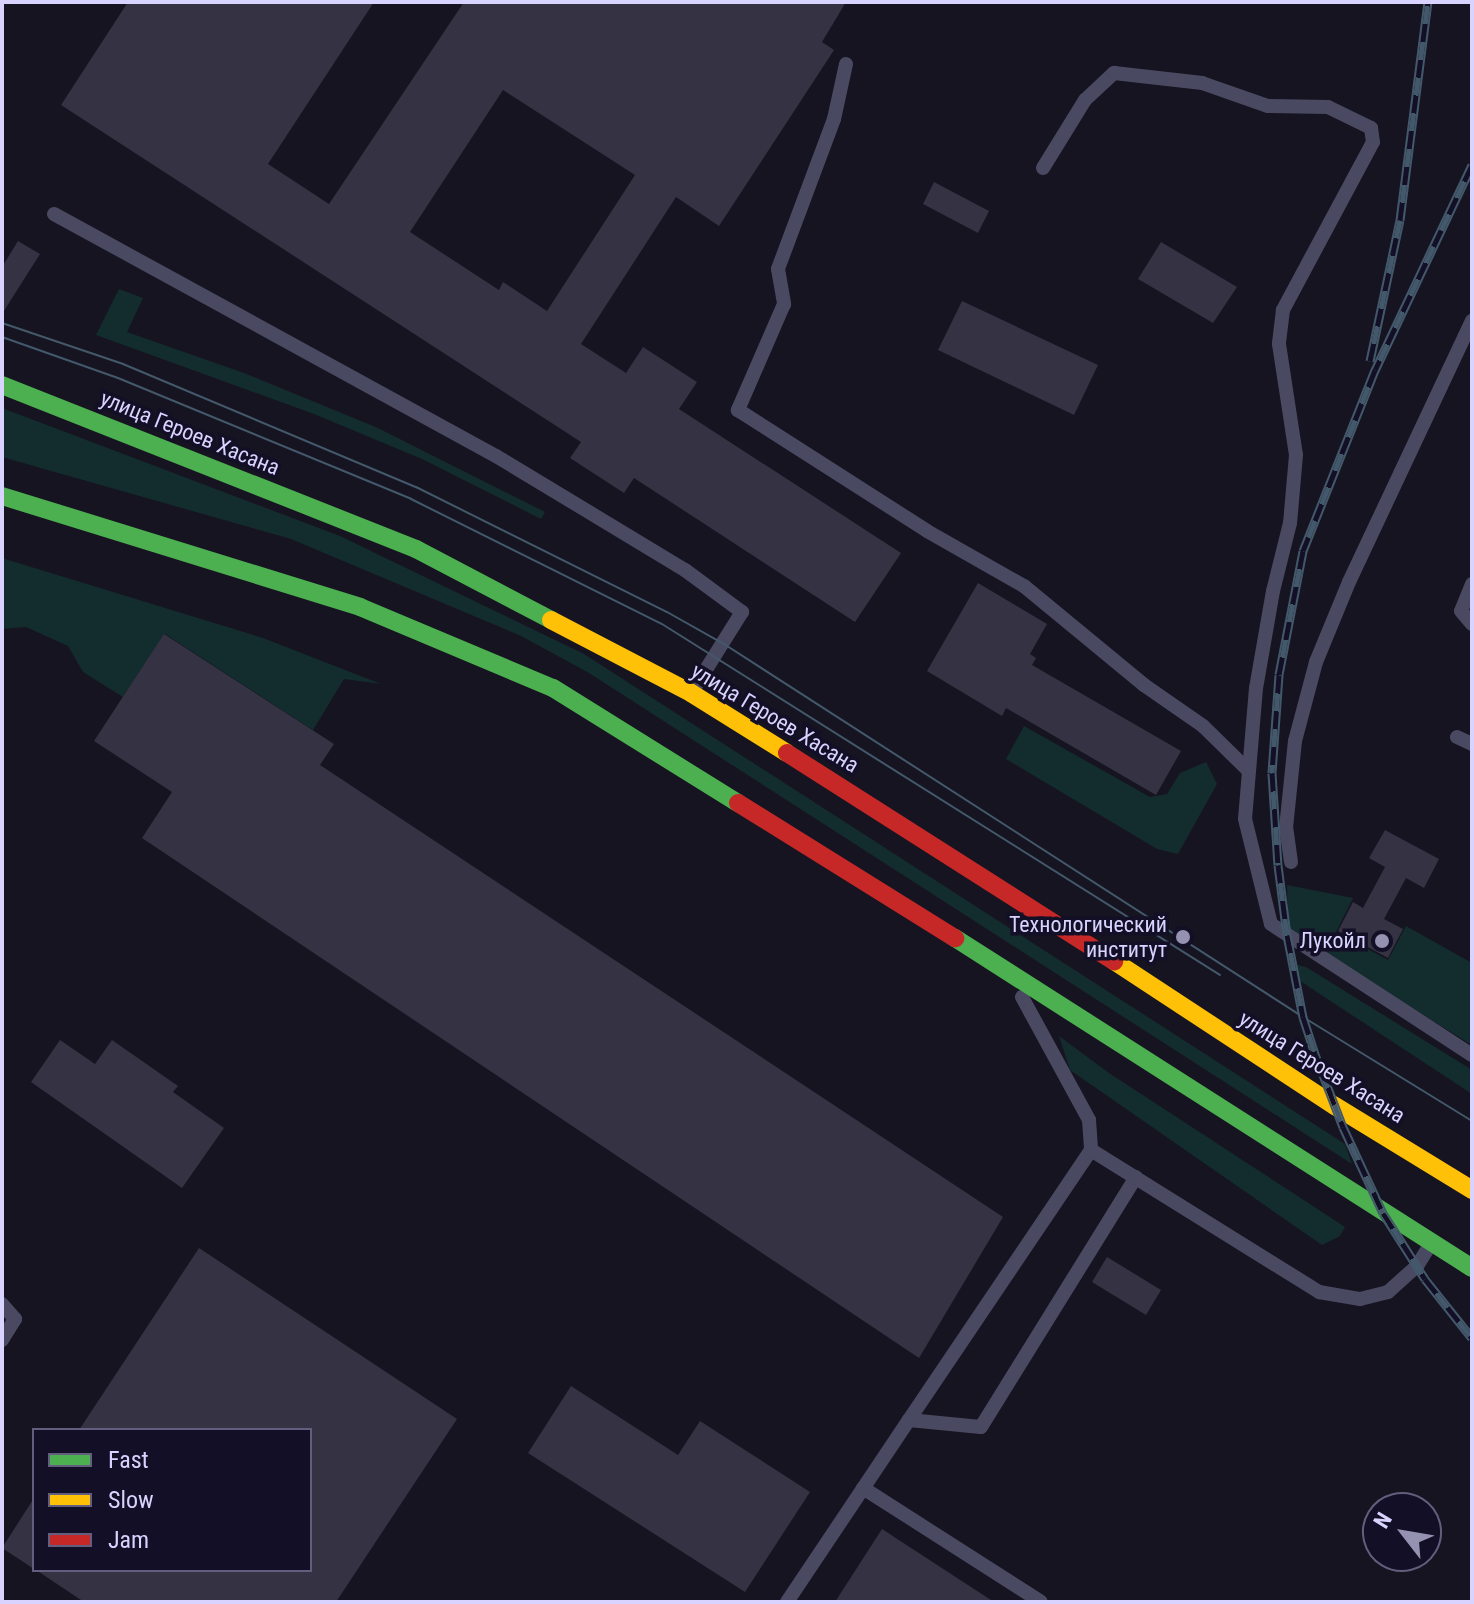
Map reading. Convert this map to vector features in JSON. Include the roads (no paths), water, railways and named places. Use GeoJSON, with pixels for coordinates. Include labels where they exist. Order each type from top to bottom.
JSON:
{"type":"FeatureCollection","features":[{"type":"Feature","properties":{"kind":"main road","name":"улица Героев Хасана"},"geometry":{"type":"LineString","coordinates":[[2,385],[416,549],[691,693],[925,838],[1335,1106],[1472,1190]]}},
{"type":"Feature","properties":{"kind":"main road"},"geometry":{"type":"LineString","coordinates":[[2,496],[360,607],[553,688],[1009,972],[1472,1268]]}},
{"type":"Feature","properties":{"kind":"lane"},"geometry":{"type":"LineString","coordinates":[[846,64],[834,119],[778,269],[784,304],[738,410],[927,531],[1024,586],[1144,685],[1203,726],[1249,771]]}},
{"type":"Feature","properties":{"kind":"lane"},"geometry":{"type":"LineString","coordinates":[[1043,168],[1085,100],[1114,73],[1202,83],[1268,106],[1328,107],[1371,128],[1373,142],[1283,310],[1279,344],[1296,455],[1290,523],[1273,591],[1256,688],[1245,819],[1271,924],[1472,1055]]}},
{"type":"Feature","properties":{"kind":"lane"},"geometry":{"type":"LineString","coordinates":[[54,214],[496,456],[685,570],[742,612],[691,693]]}},
{"type":"Feature","properties":{"kind":"lane"},"geometry":{"type":"LineString","coordinates":[[1291,862],[1286,828],[1295,741],[1316,662],[1349,582],[1472,321]]}},
{"type":"Feature","properties":{"kind":"lane"},"geometry":{"type":"LineString","coordinates":[[1472,584],[1461,611],[1472,624]]}},
{"type":"Feature","properties":{"kind":"lane"},"geometry":{"type":"LineString","coordinates":[[1457,737],[1472,744]]}},
{"type":"Feature","properties":{"kind":"lane"},"geometry":{"type":"LineString","coordinates":[[787,1602],[1071,1174],[1091,1150],[1089,1120],[1009,972]]}},
{"type":"Feature","properties":{"kind":"lane"},"geometry":{"type":"LineString","coordinates":[[1091,1150],[1319,1292],[1360,1299],[1388,1292],[1417,1266],[1431,1243]]}},
{"type":"Feature","properties":{"kind":"lane"},"geometry":{"type":"LineString","coordinates":[[909,1420],[981,1427],[1136,1177]]}},
{"type":"Feature","properties":{"kind":"lane"},"geometry":{"type":"LineString","coordinates":[[2,1304],[15,1319],[2,1340]]}},
{"type":"Feature","properties":{"kind":"lane"},"geometry":{"type":"LineString","coordinates":[[863,1488],[1041,1602]]}},
{"type":"Feature","properties":{"kind":"tram line"},"geometry":{"type":"LineString","coordinates":[[2,323],[123,364],[416,487],[667,612],[724,644],[1303,1017],[1472,1121]]}},
{"type":"Feature","properties":{"kind":"tram line"},"geometry":{"type":"LineString","coordinates":[[2,337],[118,378],[411,499],[662,624],[1220,975]]}},
{"type":"Feature","properties":{"kind":"railway"},"geometry":{"type":"LineString","coordinates":[[1370,361],[1400,220],[1428,2]]}},
{"type":"Feature","properties":{"kind":"railway"},"geometry":{"type":"LineString","coordinates":[[1472,165],[1375,370],[1303,551],[1279,675],[1272,773],[1278,865],[1287,935],[1303,1017],[1315,1054],[1343,1127],[1383,1213],[1425,1279],[1472,1338]]}},
{"type":"Feature","properties":{"kind":"place","name":"Технологический институт"},"geometry":{"type":"Point","coordinates":[1183,937]}},
{"type":"Feature","properties":{"kind":"place","name":"Лукойл"},"geometry":{"type":"Point","coordinates":[1382,941]}}]}
